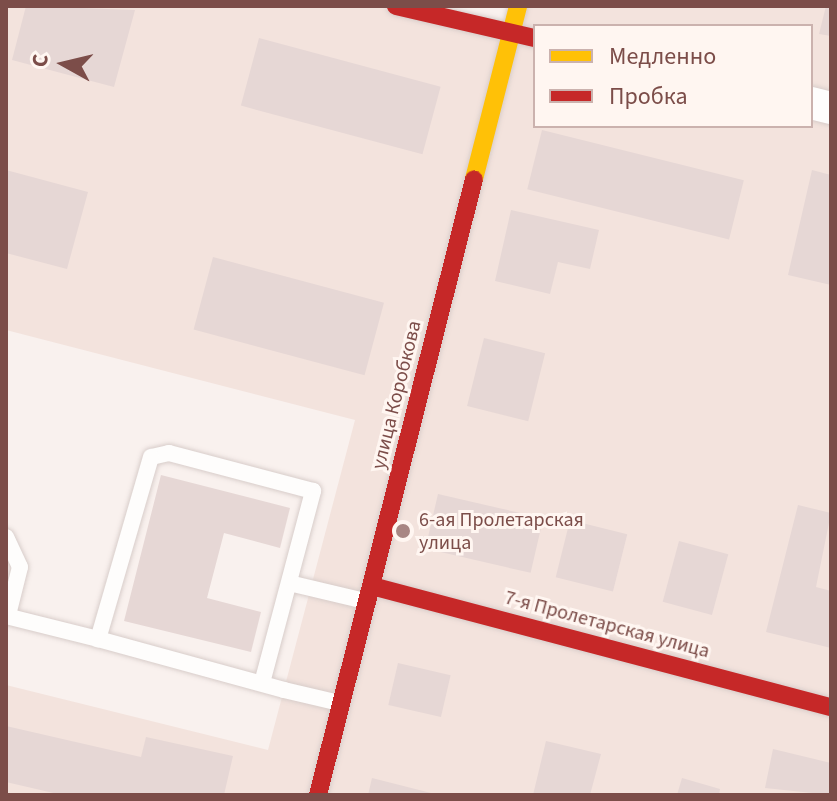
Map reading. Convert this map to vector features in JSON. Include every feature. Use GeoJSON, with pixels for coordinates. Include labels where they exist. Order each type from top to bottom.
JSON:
{"type":"FeatureCollection","features":[{"type":"Feature","properties":{"kind":"street"},"geometry":{"type":"LineString","coordinates":[[396,6],[533,38]]}},
{"type":"Feature","properties":{"kind":"street","name":"улица Коробкова"},"geometry":{"type":"LineString","coordinates":[[318,795],[518,6]]}},
{"type":"Feature","properties":{"kind":"street","name":"7-я Пролетарская улица"},"geometry":{"type":"LineString","coordinates":[[370,594],[831,707]]}},
{"type":"Feature","properties":{"kind":"lane"},"geometry":{"type":"LineString","coordinates":[[98,639],[144,465],[160,453],[313,491],[262,683]]}},
{"type":"Feature","properties":{"kind":"lane"},"geometry":{"type":"LineString","coordinates":[[6,537],[20,567],[7,615],[341,704]]}},
{"type":"Feature","properties":{"kind":"lane"},"geometry":{"type":"LineString","coordinates":[[289,583],[370,594]]}},
{"type":"Feature","properties":{"kind":"shaded area"},"geometry":{"type":"Polygon","coordinates":[[[6,6],[396,6],[510,33],[518,6],[831,6],[831,795],[6,795],[6,685],[268,750],[355,420],[6,330],[6,6]]]}},
{"type":"Feature","properties":{"kind":"building"},"geometry":{"type":"Polygon","coordinates":[[[26,6],[135,10],[114,87],[12,60],[26,6]]]}},
{"type":"Feature","properties":{"kind":"building"},"geometry":{"type":"Polygon","coordinates":[[[826,6],[831,6],[831,36],[819,34],[826,6]]]}},
{"type":"Feature","properties":{"kind":"building"},"geometry":{"type":"Polygon","coordinates":[[[259,38],[441,87],[422,154],[241,106],[259,38]]]}},
{"type":"Feature","properties":{"kind":"building"},"geometry":{"type":"Polygon","coordinates":[[[542,130],[744,180],[729,240],[527,189],[542,130]]]}},
{"type":"Feature","properties":{"kind":"building"},"geometry":{"type":"Polygon","coordinates":[[[6,170],[88,192],[67,269],[6,253],[6,170]]]}},
{"type":"Feature","properties":{"kind":"building"},"geometry":{"type":"Polygon","coordinates":[[[812,170],[831,175],[831,285],[788,275],[812,170]]]}},
{"type":"Feature","properties":{"kind":"building"},"geometry":{"type":"Polygon","coordinates":[[[511,210],[599,230],[590,269],[558,262],[550,294],[495,281],[511,210]]]}},
{"type":"Feature","properties":{"kind":"building"},"geometry":{"type":"Polygon","coordinates":[[[213,257],[384,303],[365,375],[194,329],[213,257]]]}},
{"type":"Feature","properties":{"kind":"building"},"geometry":{"type":"Polygon","coordinates":[[[484,338],[545,353],[528,421],[467,406],[484,338]]]}},
{"type":"Feature","properties":{"kind":"building"},"geometry":{"type":"Polygon","coordinates":[[[161,475],[290,508],[280,548],[224,533],[207,598],[261,612],[251,652],[124,621],[161,475]]]}},
{"type":"Feature","properties":{"kind":"building"},"geometry":{"type":"Polygon","coordinates":[[[438,494],[543,518],[531,573],[425,549],[438,494]]]}},
{"type":"Feature","properties":{"kind":"building"},"geometry":{"type":"Polygon","coordinates":[[[798,505],[831,513],[816,587],[831,591],[831,648],[766,632],[798,505]]]}},
{"type":"Feature","properties":{"kind":"building"},"geometry":{"type":"Polygon","coordinates":[[[570,520],[627,534],[613,592],[556,577],[570,520]]]}},
{"type":"Feature","properties":{"kind":"building"},"geometry":{"type":"Polygon","coordinates":[[[679,541],[728,554],[712,615],[663,602],[679,541]]]}},
{"type":"Feature","properties":{"kind":"building"},"geometry":{"type":"Polygon","coordinates":[[[398,663],[451,675],[441,717],[388,705],[398,663]]]}},
{"type":"Feature","properties":{"kind":"building"},"geometry":{"type":"Polygon","coordinates":[[[6,726],[141,757],[146,737],[233,756],[224,795],[62,795],[6,782],[6,726]]]}},
{"type":"Feature","properties":{"kind":"building"},"geometry":{"type":"Polygon","coordinates":[[[546,741],[601,754],[590,795],[533,795],[546,741]]]}},
{"type":"Feature","properties":{"kind":"building"},"geometry":{"type":"Polygon","coordinates":[[[773,749],[831,763],[831,795],[765,788],[773,749]]]}},
{"type":"Feature","properties":{"kind":"building"},"geometry":{"type":"Polygon","coordinates":[[[372,778],[435,794],[435,795],[368,795],[372,778]]]}},
{"type":"Feature","properties":{"kind":"building"},"geometry":{"type":"Polygon","coordinates":[[[682,778],[720,789],[719,795],[677,795],[682,778]]]}},
{"type":"Feature","properties":{"kind":"traffic: slow"},"geometry":{"type":"LineString","coordinates":[[474,179],[518,6]]}},
{"type":"Feature","properties":{"kind":"traffic: jam"},"geometry":{"type":"LineString","coordinates":[[396,6],[533,38]]}},
{"type":"Feature","properties":{"kind":"traffic: jam"},"geometry":{"type":"LineString","coordinates":[[318,795],[474,179]]}},
{"type":"Feature","properties":{"kind":"traffic: jam"},"geometry":{"type":"LineString","coordinates":[[372,586],[831,707]]}},
{"type":"Feature","properties":{"kind":"place","name":"6-ая Пролетарская улица"},"geometry":{"type":"Point","coordinates":[403,531]}}]}
